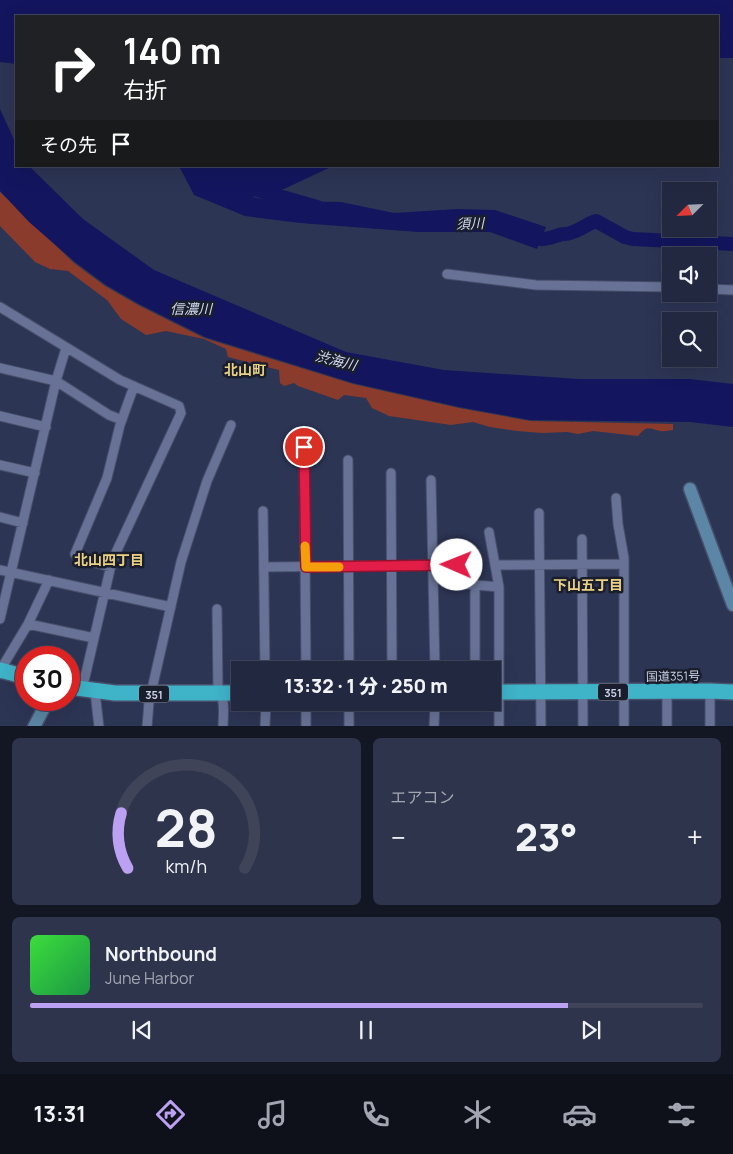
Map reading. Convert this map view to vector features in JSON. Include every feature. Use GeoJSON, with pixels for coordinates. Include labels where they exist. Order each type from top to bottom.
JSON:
{"type":"FeatureCollection","features":[{"type":"Feature","properties":{"kind":"highway"},"geometry":{"type":"LineString","coordinates":[[0,672],[15,675]]}},
{"type":"Feature","properties":{"kind":"highway","name":"351"},"geometry":{"type":"LineString","coordinates":[[82,690],[152,694],[231,693]]}},
{"type":"Feature","properties":{"kind":"highway","name":"国道351号"},"geometry":{"type":"LineString","coordinates":[[501,692],[733,692]]}},
{"type":"Feature","properties":{"kind":"street"},"geometry":{"type":"LineString","coordinates":[[447,274],[536,285],[662,287]]}},
{"type":"Feature","properties":{"kind":"street"},"geometry":{"type":"LineString","coordinates":[[717,289],[733,290]]}},
{"type":"Feature","properties":{"kind":"street"},"geometry":{"type":"LineString","coordinates":[[0,307],[66,348],[134,386],[179,406],[181,413],[112,561],[82,690],[99,726]]}},
{"type":"Feature","properties":{"kind":"street"},"geometry":{"type":"LineString","coordinates":[[0,619],[56,381],[66,348]]}},
{"type":"Feature","properties":{"kind":"street"},"geometry":{"type":"LineString","coordinates":[[0,368],[56,381],[108,416],[122,420]]}},
{"type":"Feature","properties":{"kind":"street"},"geometry":{"type":"LineString","coordinates":[[111,567],[80,559],[75,554],[107,478],[122,420],[134,386]]}},
{"type":"Feature","properties":{"kind":"street"},"geometry":{"type":"LineString","coordinates":[[0,416],[46,427]]}},
{"type":"Feature","properties":{"kind":"street"},"geometry":{"type":"LineString","coordinates":[[147,726],[152,694],[181,562],[207,481],[231,425]]}},
{"type":"Feature","properties":{"kind":"street"},"geometry":{"type":"LineString","coordinates":[[304,447],[306,661]]}},
{"type":"Feature","properties":{"kind":"street"},"geometry":{"type":"LineString","coordinates":[[348,460],[349,661]]}},
{"type":"Feature","properties":{"kind":"street"},"geometry":{"type":"LineString","coordinates":[[0,465],[35,473]]}},
{"type":"Feature","properties":{"kind":"street"},"geometry":{"type":"LineString","coordinates":[[391,473],[392,661]]}},
{"type":"Feature","properties":{"kind":"street"},"geometry":{"type":"LineString","coordinates":[[432,480],[435,661]]}},
{"type":"Feature","properties":{"kind":"street"},"geometry":{"type":"LineString","coordinates":[[690,489],[733,605]]}},
{"type":"Feature","properties":{"kind":"street"},"geometry":{"type":"LineString","coordinates":[[616,498],[623,564],[624,726]]}},
{"type":"Feature","properties":{"kind":"street"},"geometry":{"type":"LineString","coordinates":[[263,511],[265,661]]}},
{"type":"Feature","properties":{"kind":"street"},"geometry":{"type":"LineString","coordinates":[[539,513],[542,726]]}},
{"type":"Feature","properties":{"kind":"street"},"geometry":{"type":"LineString","coordinates":[[0,517],[23,523]]}},
{"type":"Feature","properties":{"kind":"street"},"geometry":{"type":"LineString","coordinates":[[489,532],[499,587],[497,661]]}},
{"type":"Feature","properties":{"kind":"street"},"geometry":{"type":"LineString","coordinates":[[582,539],[583,726]]}},
{"type":"Feature","properties":{"kind":"street"},"geometry":{"type":"LineString","coordinates":[[496,565],[623,564]]}},
{"type":"Feature","properties":{"kind":"street"},"geometry":{"type":"LineString","coordinates":[[264,567],[457,565],[464,584],[499,587]]}},
{"type":"Feature","properties":{"kind":"street"},"geometry":{"type":"LineString","coordinates":[[0,570],[171,607]]}},
{"type":"Feature","properties":{"kind":"street"},"geometry":{"type":"LineString","coordinates":[[0,672],[28,624],[49,580]]}},
{"type":"Feature","properties":{"kind":"street"},"geometry":{"type":"LineString","coordinates":[[475,585],[475,661]]}},
{"type":"Feature","properties":{"kind":"street"},"geometry":{"type":"LineString","coordinates":[[217,609],[218,690],[222,693],[223,726]]}},
{"type":"Feature","properties":{"kind":"street"},"geometry":{"type":"LineString","coordinates":[[28,624],[94,638]]}},
{"type":"Feature","properties":{"kind":"street"},"geometry":{"type":"LineString","coordinates":[[710,691],[710,726]]}},
{"type":"Feature","properties":{"kind":"street"},"geometry":{"type":"LineString","coordinates":[[667,692],[667,726]]}},
{"type":"Feature","properties":{"kind":"street"},"geometry":{"type":"LineString","coordinates":[[34,726],[42,711]]}},
{"type":"Feature","properties":{"kind":"street"},"geometry":{"type":"LineString","coordinates":[[265,726],[266,711]]}},
{"type":"Feature","properties":{"kind":"street"},"geometry":{"type":"LineString","coordinates":[[306,711],[306,726]]}},
{"type":"Feature","properties":{"kind":"street"},"geometry":{"type":"LineString","coordinates":[[349,711],[350,726]]}},
{"type":"Feature","properties":{"kind":"street"},"geometry":{"type":"LineString","coordinates":[[434,726],[435,711]]}},
{"type":"Feature","properties":{"kind":"street"},"geometry":{"type":"LineString","coordinates":[[498,711],[499,726]]}},
{"type":"Feature","properties":{"kind":"shaded area"},"geometry":{"type":"Polygon","coordinates":[[[0,192],[74,263],[105,286],[204,338],[353,384],[459,408],[530,421],[673,424],[673,430],[662,431],[648,428],[638,436],[593,431],[578,434],[517,431],[473,422],[451,425],[389,416],[372,408],[366,398],[344,395],[338,400],[294,383],[284,386],[280,383],[279,370],[228,357],[226,349],[204,339],[166,331],[146,335],[121,319],[107,300],[68,271],[50,269],[35,262],[0,226],[0,192]]]}},
{"type":"Feature","properties":{"kind":"water"},"geometry":{"type":"Polygon","coordinates":[[[0,0],[733,0],[733,58],[719,58],[719,15],[15,15],[15,64],[0,62],[0,0]]]}},
{"type":"Feature","properties":{"kind":"water"},"geometry":{"type":"Polygon","coordinates":[[[0,109],[15,142],[15,167],[30,167],[83,219],[154,270],[346,352],[444,370],[579,379],[690,379],[733,384],[733,427],[690,422],[530,420],[459,407],[353,383],[205,337],[106,285],[75,262],[29,222],[0,191],[0,109]]]}},
{"type":"Feature","properties":{"kind":"water"},"geometry":{"type":"Polygon","coordinates":[[[180,167],[331,167],[284,189],[252,197],[274,201],[341,202],[394,213],[457,209],[495,210],[546,227],[537,249],[490,232],[418,232],[300,223],[245,216],[194,195],[180,167]]]}},
{"type":"Feature","properties":{"kind":"waterway","name":"須川"},"geometry":{"type":"LineString","coordinates":[[251,188],[317,207]]}},
{"type":"Feature","properties":{"kind":"waterway","name":"須川"},"geometry":{"type":"LineString","coordinates":[[524,232],[545,239],[573,232],[596,221],[625,237],[633,239],[733,244]]}},
{"type":"Feature","properties":{"kind":"slow traffic"},"geometry":{"type":"LineString","coordinates":[[305,546],[306,567],[339,567]]}},
{"type":"Feature","properties":{"kind":"district","name":"北山町"},"geometry":{"type":"Point","coordinates":[245,369]}},
{"type":"Feature","properties":{"kind":"district","name":"北山四丁目"},"geometry":{"type":"Point","coordinates":[109,559]}},
{"type":"Feature","properties":{"kind":"district","name":"下山五丁目"},"geometry":{"type":"Point","coordinates":[588,584]}},
{"type":"Feature","properties":{"kind":"route"},"geometry":{"type":"LineString","coordinates":[[304,447],[306,567],[457,565]]}},
{"type":"Feature","properties":{"kind":"water label","name":"信濃川"},"geometry":{"type":"Point","coordinates":[191,308]}},
{"type":"Feature","properties":{"kind":"water label","name":"渋海川"},"geometry":{"type":"Point","coordinates":[336,360]}}]}
